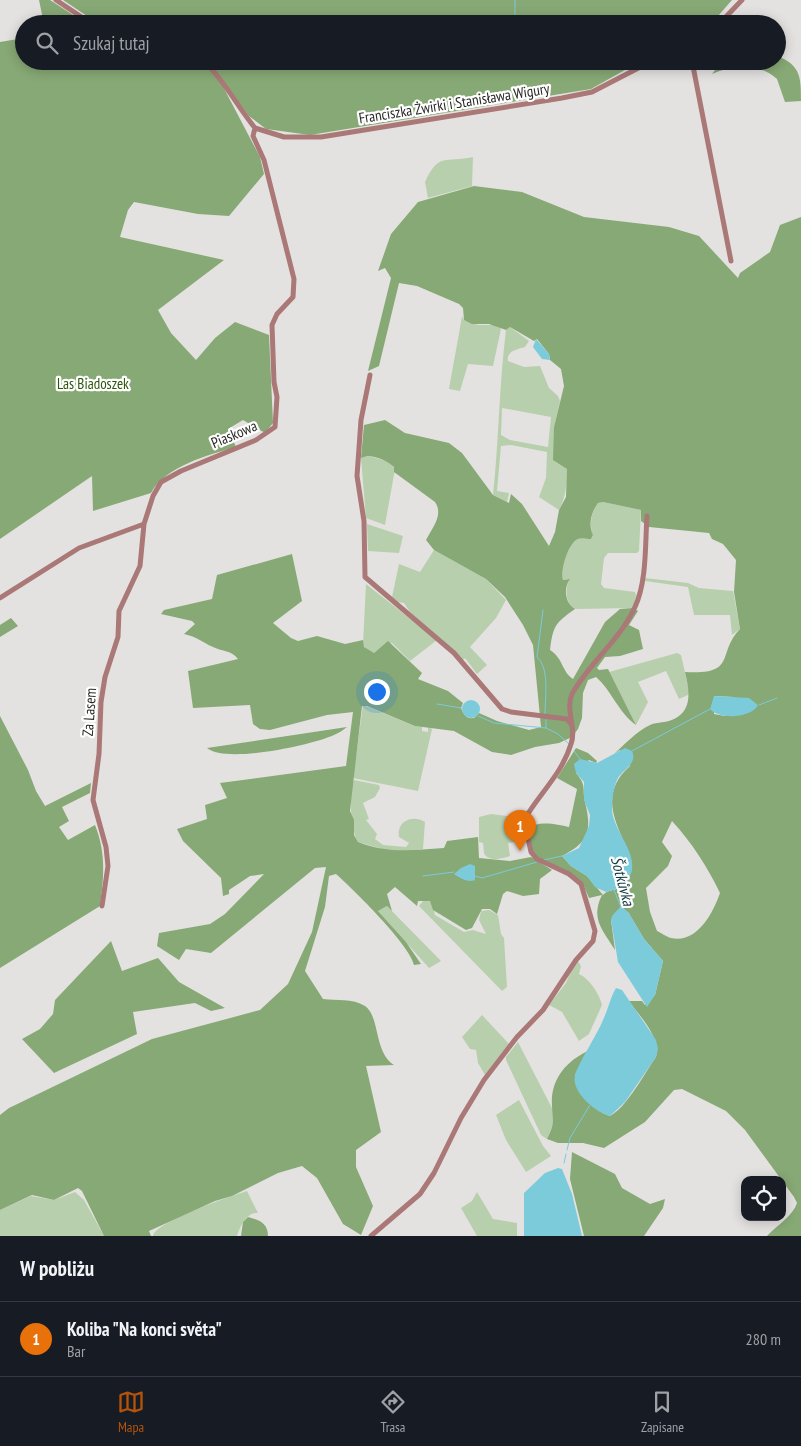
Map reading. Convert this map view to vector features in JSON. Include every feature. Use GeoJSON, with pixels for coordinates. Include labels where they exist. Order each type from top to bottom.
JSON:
{"type":"FeatureCollection","features":[{"type":"Feature","properties":{"kind":"street"},"geometry":{"type":"LineString","coordinates":[[56,0],[78,15]]}},
{"type":"Feature","properties":{"kind":"street"},"geometry":{"type":"LineString","coordinates":[[728,15],[742,0]]}},
{"type":"Feature","properties":{"kind":"street"},"geometry":{"type":"LineString","coordinates":[[213,70],[240,110],[255,128]]}},
{"type":"Feature","properties":{"kind":"street","name":"Franciszka Żwirki i Stanisława Wigury"},"geometry":{"type":"LineString","coordinates":[[255,128],[284,137],[321,137],[592,92],[635,70]]}},
{"type":"Feature","properties":{"kind":"street"},"geometry":{"type":"LineString","coordinates":[[694,70],[731,261]]}},
{"type":"Feature","properties":{"kind":"street","name":"Piaskowa"},"geometry":{"type":"LineString","coordinates":[[144,524],[156,489],[161,482],[181,471],[256,440],[272,431],[276,424],[277,397],[274,382],[272,325],[277,314],[293,298],[294,279],[264,160],[253,136],[255,128]]}},
{"type":"Feature","properties":{"kind":"street"},"geometry":{"type":"LineString","coordinates":[[370,375],[361,420],[357,468],[364,520],[365,577],[454,653],[502,709],[511,712],[566,719],[572,726]]}},
{"type":"Feature","properties":{"kind":"street"},"geometry":{"type":"LineString","coordinates":[[371,1236],[415,1199],[424,1188],[484,1080],[517,1037],[543,1010],[576,960],[593,940],[595,931],[581,884],[569,874],[544,863],[531,852],[525,825],[527,816],[553,782],[572,742],[569,700],[572,694],[628,621],[636,606],[642,581],[648,516]]}},
{"type":"Feature","properties":{"kind":"street"},"geometry":{"type":"LineString","coordinates":[[0,598],[78,548],[144,524]]}},
{"type":"Feature","properties":{"kind":"street","name":"Za Lasem"},"geometry":{"type":"LineString","coordinates":[[102,906],[108,866],[106,847],[93,800],[99,754],[101,702],[105,677],[118,638],[119,611],[140,566],[144,524]]}},
{"type":"Feature","properties":{"kind":"green space"},"geometry":{"type":"Polygon","coordinates":[[[39,0],[50,0],[73,15],[42,15],[39,0]]]}},
{"type":"Feature","properties":{"kind":"green space"},"geometry":{"type":"Polygon","coordinates":[[[63,0],[732,0],[719,15],[86,15],[63,0]]]}},
{"type":"Feature","properties":{"kind":"green space","name":"Las Biadoszek"},"geometry":{"type":"Polygon","coordinates":[[[15,40],[15,70],[211,70],[218,77],[260,157],[264,174],[229,216],[198,214],[134,202],[128,210],[120,237],[224,260],[158,310],[171,333],[196,360],[215,338],[235,322],[269,335],[273,423],[265,433],[243,420],[228,429],[236,447],[201,458],[177,469],[158,484],[151,493],[93,511],[92,476],[0,539],[0,42],[15,40]]]}},
{"type":"Feature","properties":{"kind":"green space"},"geometry":{"type":"Polygon","coordinates":[[[786,61],[791,64],[800,79],[801,101],[785,102],[777,79],[762,70],[786,70],[786,61]]]}},
{"type":"Feature","properties":{"kind":"green space"},"geometry":{"type":"Polygon","coordinates":[[[214,70],[625,70],[591,89],[310,135],[266,129],[249,116],[214,70]]]}},
{"type":"Feature","properties":{"kind":"green space"},"geometry":{"type":"Polygon","coordinates":[[[715,70],[724,70],[720,71],[712,74],[715,70]]]}},
{"type":"Feature","properties":{"kind":"green space"},"geometry":{"type":"Polygon","coordinates":[[[473,157],[472,186],[428,198],[425,182],[434,166],[444,160],[473,157]]]}},
{"type":"Feature","properties":{"kind":"green space"},"geometry":{"type":"Polygon","coordinates":[[[474,186],[522,192],[584,217],[669,227],[699,236],[738,278],[740,273],[770,252],[780,225],[801,217],[801,1236],[767,1236],[783,1221],[786,1221],[786,1218],[797,1203],[786,1186],[786,1176],[779,1176],[745,1130],[726,1111],[682,1089],[674,1090],[645,1122],[604,1148],[583,1143],[558,1143],[547,1139],[553,1122],[552,1097],[557,1080],[566,1066],[580,1055],[588,1051],[575,1075],[581,1089],[597,1110],[610,1116],[623,1105],[641,1081],[656,1057],[657,1050],[653,1035],[629,1001],[642,1001],[645,1005],[655,995],[663,961],[644,939],[628,912],[611,920],[615,950],[602,930],[598,918],[597,911],[602,895],[589,898],[583,884],[540,859],[532,850],[527,829],[536,824],[553,824],[569,827],[577,789],[557,778],[576,748],[588,753],[597,761],[596,763],[589,760],[576,773],[583,784],[588,828],[586,835],[578,846],[562,856],[571,866],[587,876],[603,895],[623,885],[630,873],[630,860],[614,815],[612,799],[617,783],[630,766],[620,750],[614,754],[645,728],[652,724],[669,721],[682,713],[688,701],[685,672],[702,672],[713,670],[719,666],[733,638],[740,629],[734,592],[736,560],[723,544],[712,539],[709,533],[649,527],[641,521],[641,510],[603,502],[598,503],[592,515],[591,527],[593,535],[591,539],[578,539],[568,551],[562,576],[563,580],[570,579],[566,587],[566,595],[569,603],[575,609],[556,626],[552,635],[550,650],[558,657],[569,676],[573,679],[605,622],[620,609],[633,608],[638,611],[629,625],[639,630],[643,649],[620,656],[605,657],[597,668],[599,670],[608,669],[636,725],[624,714],[596,677],[588,680],[583,693],[582,718],[578,729],[572,737],[559,743],[535,747],[511,755],[492,752],[454,731],[415,726],[367,706],[362,706],[350,811],[354,820],[354,835],[358,842],[390,850],[410,850],[444,848],[447,841],[478,837],[479,858],[510,861],[531,857],[552,870],[540,879],[539,894],[523,896],[507,891],[503,894],[497,914],[490,909],[482,909],[472,928],[466,930],[433,910],[430,901],[418,901],[417,906],[395,887],[387,894],[392,911],[387,906],[378,911],[406,942],[421,964],[414,965],[403,944],[367,904],[336,874],[329,876],[325,907],[305,971],[323,999],[360,1003],[370,1011],[383,1052],[394,1065],[366,1066],[381,1132],[356,1150],[356,1167],[373,1206],[361,1235],[343,1224],[317,1178],[302,1166],[278,1173],[232,1196],[215,1201],[149,1231],[151,1236],[104,1236],[82,1191],[78,1188],[54,1200],[32,1195],[0,1210],[0,1115],[9,1108],[152,1039],[260,1010],[288,984],[312,932],[326,867],[315,868],[211,953],[186,949],[179,960],[157,946],[159,933],[210,924],[225,914],[264,874],[250,876],[229,890],[229,894],[223,896],[221,878],[183,841],[177,829],[207,819],[205,805],[227,798],[220,783],[346,766],[353,712],[327,715],[270,730],[260,729],[253,724],[250,705],[193,708],[188,671],[238,659],[230,653],[184,634],[195,624],[192,621],[161,614],[164,610],[212,599],[217,575],[292,554],[302,601],[273,623],[291,638],[298,641],[317,636],[345,644],[363,640],[364,647],[374,653],[388,641],[422,673],[418,679],[448,691],[463,703],[461,708],[467,717],[474,718],[479,713],[497,721],[529,730],[541,727],[533,645],[505,597],[486,579],[434,550],[426,540],[438,517],[435,502],[394,472],[394,467],[387,462],[369,456],[361,458],[364,425],[385,420],[405,433],[449,443],[462,453],[493,495],[509,503],[511,494],[522,504],[549,546],[555,532],[559,510],[566,497],[567,469],[553,460],[554,427],[564,386],[561,369],[550,360],[549,354],[537,339],[534,341],[510,327],[506,330],[489,324],[472,324],[464,320],[463,308],[459,304],[417,286],[399,283],[379,366],[368,371],[391,278],[385,268],[378,271],[391,234],[418,202],[474,186]],[[714,696],[714,714],[725,716],[734,697],[714,696]],[[672,821],[662,842],[672,856],[668,866],[646,888],[650,912],[657,931],[669,937],[680,939],[696,932],[703,925],[720,893],[699,855],[672,821]]]}},
{"type":"Feature","properties":{"kind":"green space"},"geometry":{"type":"Polygon","coordinates":[[[462,316],[464,320],[478,325],[497,325],[501,329],[493,366],[468,364],[460,391],[449,389],[462,316]]]}},
{"type":"Feature","properties":{"kind":"green space"},"geometry":{"type":"Polygon","coordinates":[[[510,327],[529,341],[525,347],[511,353],[508,361],[524,367],[540,366],[549,388],[558,396],[560,401],[554,427],[560,463],[567,469],[567,480],[566,490],[559,510],[539,497],[546,478],[547,452],[511,445],[501,446],[497,491],[509,493],[507,502],[493,495],[506,330],[510,327]],[[502,408],[501,435],[510,440],[548,447],[551,417],[502,408]]]}},
{"type":"Feature","properties":{"kind":"green space"},"geometry":{"type":"Polygon","coordinates":[[[363,456],[385,461],[395,469],[385,525],[366,518],[361,458],[363,456]]]}},
{"type":"Feature","properties":{"kind":"green space"},"geometry":{"type":"Polygon","coordinates":[[[603,502],[641,510],[639,551],[637,553],[608,553],[604,558],[601,584],[604,588],[635,592],[633,608],[575,609],[568,600],[567,587],[569,579],[563,580],[562,576],[564,564],[568,551],[574,542],[579,539],[591,539],[593,536],[591,527],[592,515],[598,503],[603,502]]]}},
{"type":"Feature","properties":{"kind":"green space"},"geometry":{"type":"Polygon","coordinates":[[[367,524],[403,536],[399,553],[368,551],[367,524]]]}},
{"type":"Feature","properties":{"kind":"green space"},"geometry":{"type":"Polygon","coordinates":[[[434,550],[486,579],[506,600],[496,618],[470,647],[487,665],[477,674],[465,658],[463,660],[410,612],[404,603],[398,602],[392,597],[399,564],[420,572],[434,550]]]}},
{"type":"Feature","properties":{"kind":"green space"},"geometry":{"type":"Polygon","coordinates":[[[645,578],[688,583],[699,588],[733,591],[740,629],[732,635],[730,615],[694,615],[688,587],[645,581],[645,578]]]}},
{"type":"Feature","properties":{"kind":"green space"},"geometry":{"type":"Polygon","coordinates":[[[366,584],[437,640],[410,661],[392,643],[385,644],[374,653],[366,650],[363,644],[366,584]]]}},
{"type":"Feature","properties":{"kind":"green space"},"geometry":{"type":"Polygon","coordinates":[[[11,618],[18,626],[0,637],[0,625],[11,618]]]}},
{"type":"Feature","properties":{"kind":"green space"},"geometry":{"type":"Polygon","coordinates":[[[677,653],[681,655],[690,694],[679,699],[666,671],[638,682],[648,702],[636,725],[609,672],[677,653]]]}},
{"type":"Feature","properties":{"kind":"green space"},"geometry":{"type":"Polygon","coordinates":[[[363,705],[415,726],[422,727],[422,731],[428,732],[428,727],[432,729],[418,791],[353,778],[363,705]]]}},
{"type":"Feature","properties":{"kind":"green space"},"geometry":{"type":"Polygon","coordinates":[[[0,716],[45,806],[91,783],[90,793],[62,807],[69,821],[59,827],[68,840],[95,825],[101,845],[103,865],[100,906],[0,968],[0,716]]]}},
{"type":"Feature","properties":{"kind":"green space"},"geometry":{"type":"Polygon","coordinates":[[[347,727],[338,733],[308,744],[250,754],[217,752],[207,748],[347,727]]]}},
{"type":"Feature","properties":{"kind":"green space"},"geometry":{"type":"Polygon","coordinates":[[[354,780],[379,785],[380,788],[375,797],[363,803],[369,819],[366,820],[377,834],[375,839],[383,845],[406,847],[409,843],[399,837],[400,827],[411,819],[420,820],[425,822],[423,849],[393,852],[358,842],[351,812],[351,793],[354,780]]]}},
{"type":"Feature","properties":{"kind":"green space"},"geometry":{"type":"Polygon","coordinates":[[[491,814],[507,816],[517,820],[522,841],[508,843],[510,856],[497,859],[487,857],[484,854],[483,843],[479,842],[479,817],[491,814]]]}},
{"type":"Feature","properties":{"kind":"green space"},"geometry":{"type":"Polygon","coordinates":[[[428,900],[432,903],[435,915],[464,932],[473,930],[486,934],[479,920],[481,911],[489,910],[498,915],[501,934],[504,938],[507,987],[502,991],[419,906],[423,901],[428,900]]]}},
{"type":"Feature","properties":{"kind":"green space"},"geometry":{"type":"Polygon","coordinates":[[[387,906],[441,961],[429,968],[378,911],[387,906]]]}},
{"type":"Feature","properties":{"kind":"green space"},"geometry":{"type":"Polygon","coordinates":[[[111,941],[122,971],[158,958],[179,982],[225,1008],[211,1011],[195,1003],[133,1012],[137,1034],[54,1073],[22,1039],[40,1029],[53,1014],[55,1000],[111,941]]]}},
{"type":"Feature","properties":{"kind":"green space"},"geometry":{"type":"Polygon","coordinates":[[[578,961],[581,966],[579,974],[594,987],[602,1005],[589,1034],[579,1041],[562,1012],[549,1005],[566,983],[572,968],[578,961]]]}},
{"type":"Feature","properties":{"kind":"green space"},"geometry":{"type":"Polygon","coordinates":[[[482,1015],[509,1044],[485,1075],[478,1063],[476,1050],[470,1049],[462,1037],[482,1015]]]}},
{"type":"Feature","properties":{"kind":"green space"},"geometry":{"type":"Polygon","coordinates":[[[518,1042],[554,1112],[555,1119],[547,1139],[541,1135],[506,1060],[506,1057],[518,1042]]]}},
{"type":"Feature","properties":{"kind":"green space"},"geometry":{"type":"Polygon","coordinates":[[[519,1100],[543,1146],[551,1156],[526,1172],[506,1140],[496,1115],[519,1100]]]}},
{"type":"Feature","properties":{"kind":"green space"},"geometry":{"type":"Polygon","coordinates":[[[572,1152],[615,1174],[622,1188],[650,1204],[665,1199],[663,1208],[644,1236],[584,1236],[570,1179],[572,1152]]]}},
{"type":"Feature","properties":{"kind":"green space"},"geometry":{"type":"Polygon","coordinates":[[[247,1191],[258,1213],[247,1217],[237,1236],[153,1236],[157,1230],[179,1217],[247,1191]]]}},
{"type":"Feature","properties":{"kind":"green space"},"geometry":{"type":"Polygon","coordinates":[[[75,1192],[84,1200],[104,1236],[0,1236],[0,1210],[31,1196],[54,1200],[75,1192]]]}},
{"type":"Feature","properties":{"kind":"green space"},"geometry":{"type":"Polygon","coordinates":[[[477,1192],[493,1219],[517,1223],[517,1236],[477,1236],[461,1208],[472,1201],[477,1192]]]}},
{"type":"Feature","properties":{"kind":"green space"},"geometry":{"type":"Polygon","coordinates":[[[248,1217],[265,1225],[268,1236],[241,1236],[243,1222],[248,1217]]]}},
{"type":"Feature","properties":{"kind":"water"},"geometry":{"type":"Polygon","coordinates":[[[536,339],[549,354],[550,360],[542,359],[533,347],[536,339]]]}},
{"type":"Feature","properties":{"kind":"water"},"geometry":{"type":"Polygon","coordinates":[[[714,696],[749,698],[758,705],[749,713],[743,715],[720,715],[710,709],[714,696]]]}},
{"type":"Feature","properties":{"kind":"water"},"geometry":{"type":"Polygon","coordinates":[[[467,700],[475,700],[480,705],[478,716],[467,718],[462,713],[462,705],[467,700]]]}},
{"type":"Feature","properties":{"kind":"water"},"geometry":{"type":"Polygon","coordinates":[[[625,748],[632,751],[633,760],[617,780],[613,793],[612,807],[615,823],[630,854],[632,870],[630,877],[623,887],[606,892],[595,887],[587,876],[571,866],[562,856],[579,848],[589,826],[590,815],[584,800],[584,782],[576,773],[574,764],[580,759],[597,763],[625,748]]]}},
{"type":"Feature","properties":{"kind":"water"},"geometry":{"type":"Polygon","coordinates":[[[470,864],[475,866],[475,880],[467,880],[454,874],[461,868],[470,864]]]}},
{"type":"Feature","properties":{"kind":"water"},"geometry":{"type":"Polygon","coordinates":[[[621,906],[628,912],[644,939],[663,961],[655,995],[647,1007],[618,962],[611,920],[612,916],[621,906]]]}},
{"type":"Feature","properties":{"kind":"water"},"geometry":{"type":"Polygon","coordinates":[[[616,988],[622,990],[656,1040],[658,1049],[656,1057],[625,1102],[610,1116],[586,1101],[577,1088],[575,1075],[605,1016],[616,988]]]}},
{"type":"Feature","properties":{"kind":"water"},"geometry":{"type":"Polygon","coordinates":[[[558,1168],[562,1169],[572,1194],[582,1236],[524,1236],[524,1193],[545,1173],[558,1168]]]}},
{"type":"Feature","properties":{"kind":"waterway"},"geometry":{"type":"LineString","coordinates":[[515,0],[515,15]]}},
{"type":"Feature","properties":{"kind":"waterway","name":"Šotkůvka"},"geometry":{"type":"LineString","coordinates":[[543,610],[537,657],[544,669],[545,676],[545,714]]}},
{"type":"Feature","properties":{"kind":"waterway"},"geometry":{"type":"LineString","coordinates":[[759,705],[777,698]]}},
{"type":"Feature","properties":{"kind":"waterway"},"geometry":{"type":"LineString","coordinates":[[437,704],[461,708]]}},
{"type":"Feature","properties":{"kind":"waterway"},"geometry":{"type":"LineString","coordinates":[[632,751],[710,709]]}},
{"type":"Feature","properties":{"kind":"waterway"},"geometry":{"type":"LineString","coordinates":[[478,716],[494,723],[546,728]]}},
{"type":"Feature","properties":{"kind":"waterway","name":"Šotkůvka"},"geometry":{"type":"LineString","coordinates":[[546,720],[546,728],[558,734],[569,744]]}},
{"type":"Feature","properties":{"kind":"waterway","name":"Šotkůvka"},"geometry":{"type":"LineString","coordinates":[[574,751],[580,759]]}},
{"type":"Feature","properties":{"kind":"waterway"},"geometry":{"type":"LineString","coordinates":[[544,860],[562,856]]}},
{"type":"Feature","properties":{"kind":"waterway"},"geometry":{"type":"LineString","coordinates":[[475,876],[482,878],[537,862]]}},
{"type":"Feature","properties":{"kind":"waterway"},"geometry":{"type":"LineString","coordinates":[[423,876],[454,872]]}},
{"type":"Feature","properties":{"kind":"waterway","name":"Šotkůvka"},"geometry":{"type":"LineString","coordinates":[[614,890],[621,907]]}},
{"type":"Feature","properties":{"kind":"waterway","name":"Šotkůvka"},"geometry":{"type":"LineString","coordinates":[[567,1150],[570,1138],[590,1105]]}},
{"type":"Feature","properties":{"kind":"waterway","name":"Šotkůvka"},"geometry":{"type":"LineString","coordinates":[[564,1163],[566,1154]]}},
{"type":"Feature","properties":{"kind":"place","name":"Koliba \"Na konci světa\""},"geometry":{"type":"Point","coordinates":[520,851]}}]}
